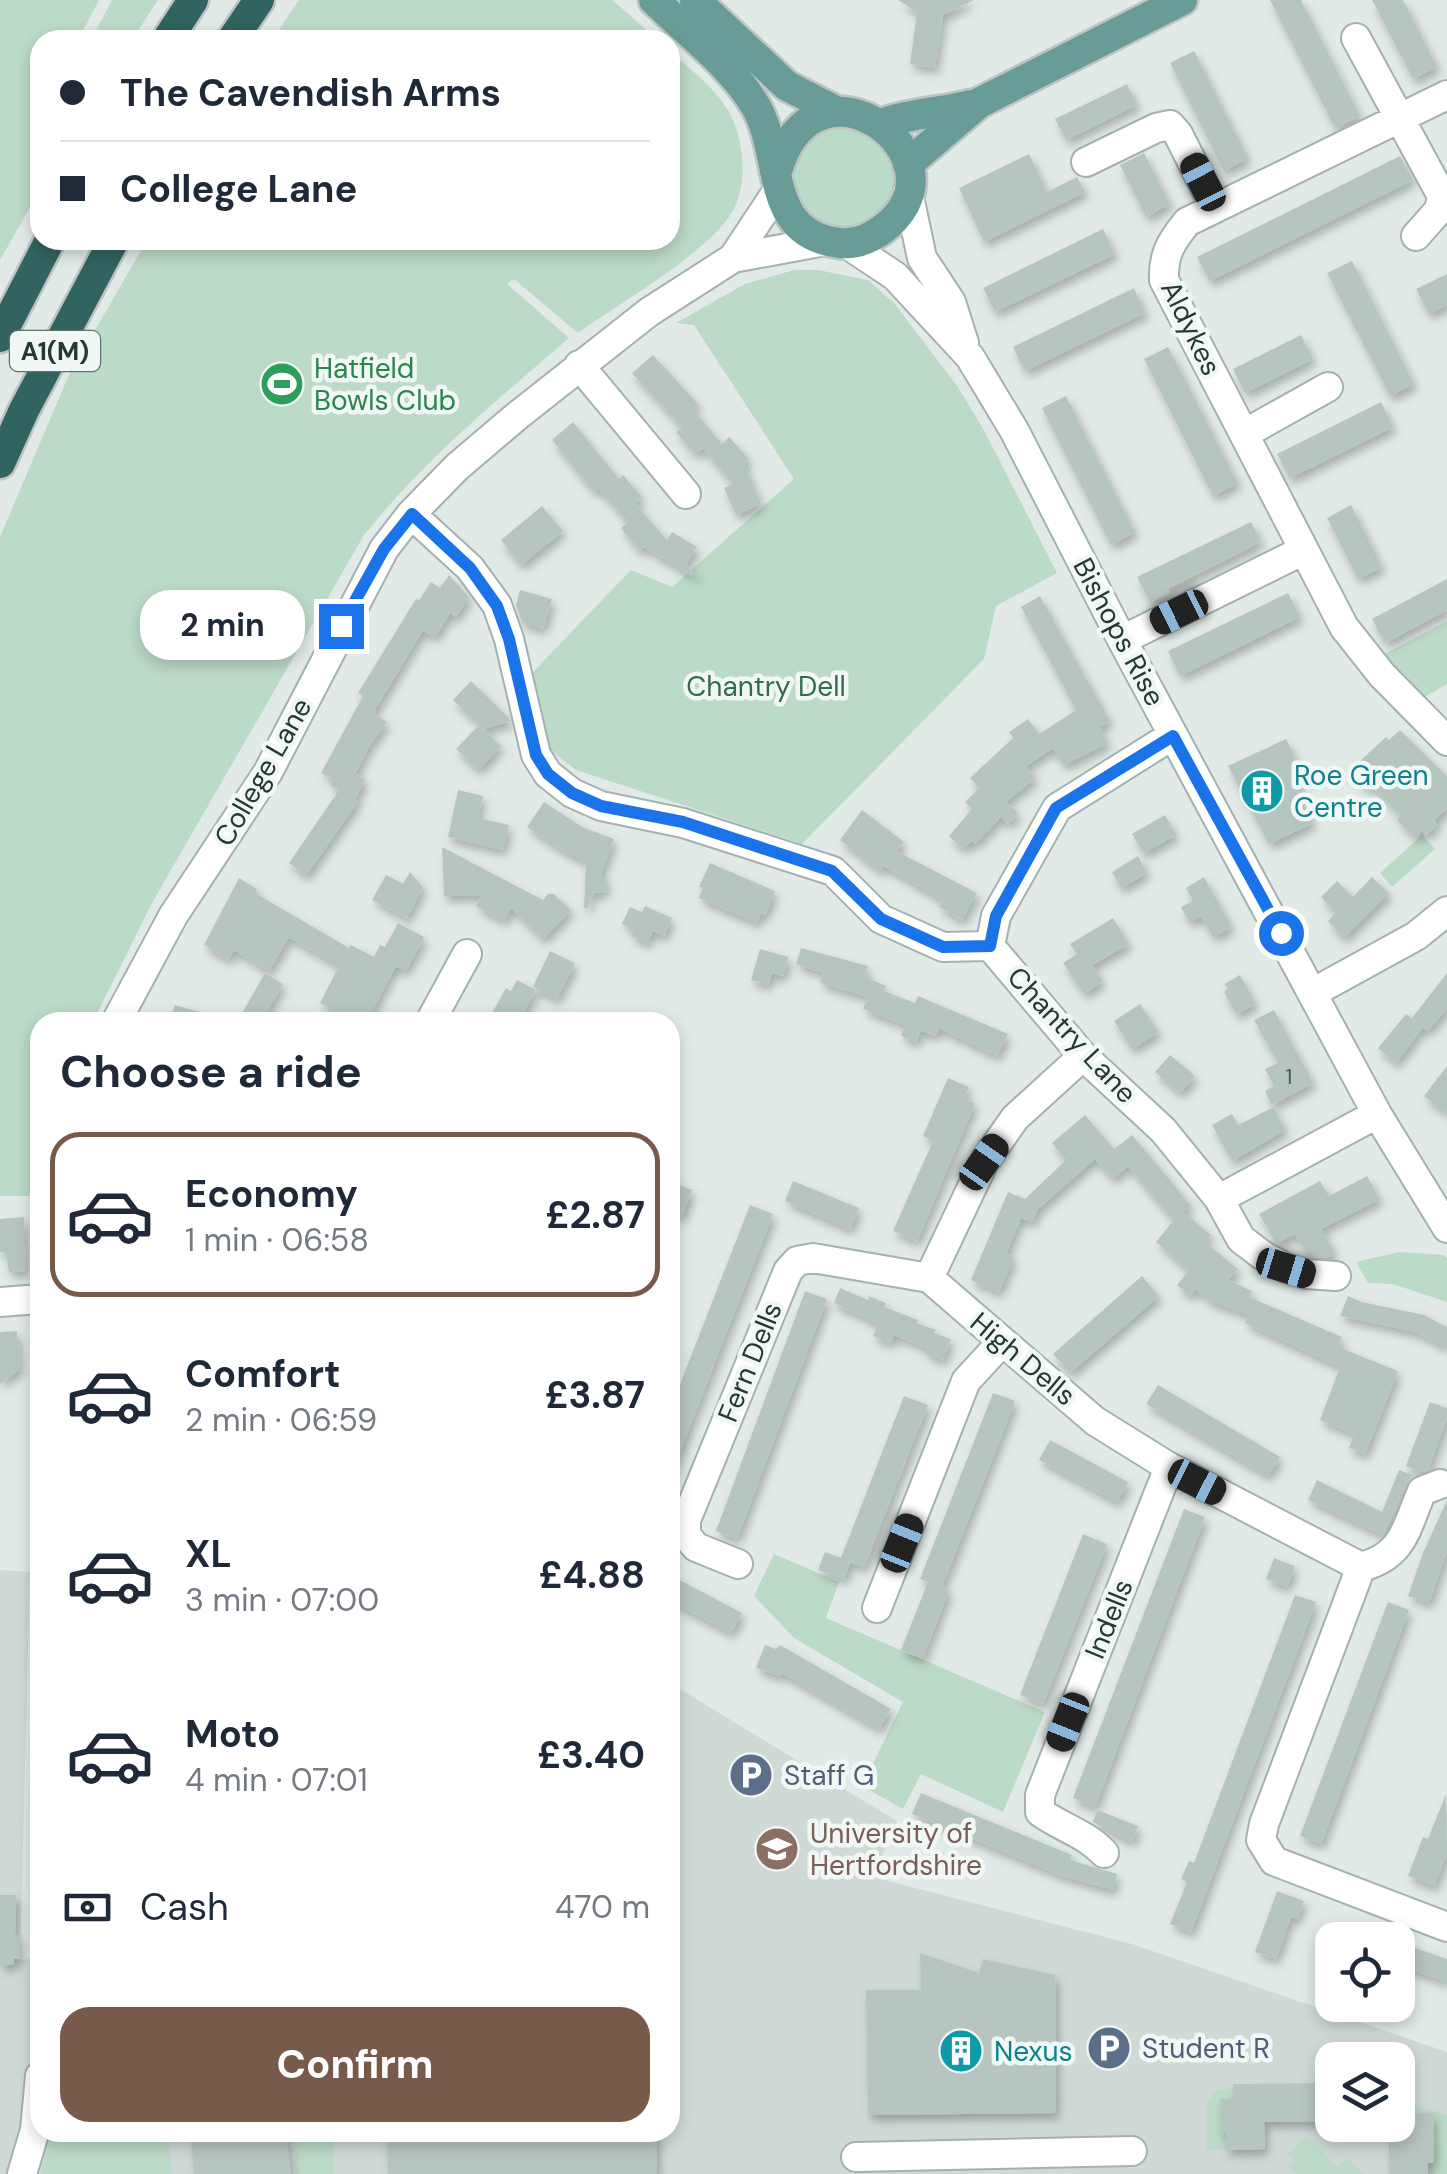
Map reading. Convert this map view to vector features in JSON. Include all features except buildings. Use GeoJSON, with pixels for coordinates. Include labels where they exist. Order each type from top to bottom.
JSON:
{"type":"FeatureCollection","features":[{"type":"Feature","properties":{"kind":"highway"},"geometry":{"type":"LineString","coordinates":[[174,30],[193,0]]}},
{"type":"Feature","properties":{"kind":"highway"},"geometry":{"type":"LineString","coordinates":[[238,30],[258,0]]}},
{"type":"Feature","properties":{"kind":"highway"},"geometry":{"type":"LineString","coordinates":[[0,293],[30,240]]}},
{"type":"Feature","properties":{"kind":"highway","name":"A1(M)"},"geometry":{"type":"LineString","coordinates":[[0,337],[45,250]]}},
{"type":"Feature","properties":{"kind":"highway","name":"A1(M)"},"geometry":{"type":"LineString","coordinates":[[0,463],[109,250]]}},
{"type":"Feature","properties":{"kind":"main road"},"geometry":{"type":"LineString","coordinates":[[654,0],[721,64],[756,106],[787,212],[803,230],[836,242],[875,236],[896,217],[908,178],[979,103]]}},
{"type":"Feature","properties":{"kind":"main road"},"geometry":{"type":"LineString","coordinates":[[695,0],[786,86],[838,112]]}},
{"type":"Feature","properties":{"kind":"main road"},"geometry":{"type":"LineString","coordinates":[[882,124],[905,114],[936,114],[979,103],[1182,0]]}},
{"type":"Feature","properties":{"kind":"main road"},"geometry":{"type":"LineString","coordinates":[[778,180],[784,149],[797,131],[816,118],[838,112],[861,114],[882,124],[898,141],[908,178]]}},
{"type":"Feature","properties":{"kind":"street"},"geometry":{"type":"LineString","coordinates":[[1356,38],[1442,196],[1439,210],[1416,236]]}},
{"type":"Feature","properties":{"kind":"street","name":"Aldykes"},"geometry":{"type":"LineString","coordinates":[[1447,95],[1188,222],[1170,243],[1163,260],[1164,280],[1344,627],[1382,676],[1447,741]]}},
{"type":"Feature","properties":{"kind":"street"},"geometry":{"type":"LineString","coordinates":[[1086,162],[1170,125],[1215,207]]}},
{"type":"Feature","properties":{"kind":"street","name":"Bishops Rise"},"geometry":{"type":"LineString","coordinates":[[908,178],[922,258],[951,302],[966,351]]}},
{"type":"Feature","properties":{"kind":"street","name":"College Lane"},"geometry":{"type":"LineString","coordinates":[[733,258],[778,180]]}},
{"type":"Feature","properties":{"kind":"street","name":"College Lane"},"geometry":{"type":"LineString","coordinates":[[121,1012],[174,916],[268,772],[384,549],[412,514],[457,467],[580,365],[649,312],[733,258],[836,242]]}},
{"type":"Feature","properties":{"kind":"street","name":"Bishops Rise"},"geometry":{"type":"LineString","coordinates":[[836,242],[896,276],[966,351],[1014,430],[1122,640],[1377,1114],[1447,1228]]}},
{"type":"Feature","properties":{"kind":"street"},"geometry":{"type":"LineString","coordinates":[[580,365],[686,494]]}},
{"type":"Feature","properties":{"kind":"street"},"geometry":{"type":"LineString","coordinates":[[1244,434],[1328,387]]}},
{"type":"Feature","properties":{"kind":"street","name":"Chantry Lane"},"geometry":{"type":"LineString","coordinates":[[412,514],[470,568],[497,606],[509,639],[536,755],[548,774],[572,793],[601,806],[683,822],[832,871],[881,919],[943,947],[990,946],[1084,1056],[1163,1130],[1219,1199],[1242,1239],[1262,1255],[1306,1274],[1336,1276]]}},
{"type":"Feature","properties":{"kind":"street"},"geometry":{"type":"LineString","coordinates":[[1122,640],[1302,551]]}},
{"type":"Feature","properties":{"kind":"street"},"geometry":{"type":"LineString","coordinates":[[990,946],[996,916],[1056,808],[1173,736]]}},
{"type":"Feature","properties":{"kind":"street"},"geometry":{"type":"LineString","coordinates":[[1314,992],[1416,936],[1447,911]]}},
{"type":"Feature","properties":{"kind":"street"},"geometry":{"type":"LineString","coordinates":[[435,1012],[467,954]]}},
{"type":"Feature","properties":{"kind":"street"},"geometry":{"type":"LineString","coordinates":[[929,1278],[984,1162],[1015,1118],[1084,1056]]}},
{"type":"Feature","properties":{"kind":"street"},"geometry":{"type":"LineString","coordinates":[[1219,1199],[1377,1114]]}},
{"type":"Feature","properties":{"kind":"street","name":"Fern Dells"},"geometry":{"type":"LineString","coordinates":[[738,1564],[696,1547],[686,1535],[686,1520],[788,1271],[797,1261],[813,1258],[929,1278]]}},
{"type":"Feature","properties":{"kind":"street","name":"High Dells"},"geometry":{"type":"LineString","coordinates":[[929,1278],[1000,1343],[1096,1420],[1169,1468],[1361,1567]]}},
{"type":"Feature","properties":{"kind":"street"},"geometry":{"type":"LineString","coordinates":[[0,1302],[30,1300]]}},
{"type":"Feature","properties":{"kind":"street"},"geometry":{"type":"LineString","coordinates":[[877,1608],[966,1381],[1000,1343]]}},
{"type":"Feature","properties":{"kind":"street","name":"Indells"},"geometry":{"type":"LineString","coordinates":[[1104,1852],[1088,1836],[1040,1812],[1040,1795],[1169,1468]]}},
{"type":"Feature","properties":{"kind":"street"},"geometry":{"type":"LineString","coordinates":[[1440,1484],[1422,1491],[1397,1550],[1361,1567],[1261,1840],[1274,1861],[1447,1926]]}},
{"type":"Feature","properties":{"kind":"street"},"geometry":{"type":"LineString","coordinates":[[22,2174],[31,2142]]}},
{"type":"Feature","properties":{"kind":"street"},"geometry":{"type":"LineString","coordinates":[[856,2157],[1132,2151]]}},
{"type":"Feature","properties":{"kind":"shaded area","name":"University of Hertfordshire"},"geometry":{"type":"Polygon","coordinates":[[[0,1570],[30,1572],[20,1959],[30,1957],[30,2142],[680,2142],[680,1689],[897,1821],[873,1877],[1132,1944],[1315,2007],[1315,2022],[1360,2022],[1447,2052],[1447,2174],[0,2174],[0,1570]]]}},
{"type":"Feature","properties":{"kind":"green space"},"geometry":{"type":"Polygon","coordinates":[[[0,0],[99,0],[83,30],[30,30],[30,208],[0,260],[0,0]]]}},
{"type":"Feature","properties":{"kind":"green space"},"geometry":{"type":"Polygon","coordinates":[[[112,0],[158,0],[138,30],[96,30],[112,0]]]}},
{"type":"Feature","properties":{"kind":"green space"},"geometry":{"type":"Polygon","coordinates":[[[299,0],[612,0],[646,30],[279,30],[299,0]]]}},
{"type":"Feature","properties":{"kind":"green space"},"geometry":{"type":"Polygon","coordinates":[[[680,60],[717,95],[734,123],[743,173],[734,209],[706,242],[663,276],[578,333],[514,279],[507,284],[569,338],[437,456],[364,535],[152,903],[98,1012],[30,1012],[30,1196],[0,1196],[0,537],[68,377],[141,250],[680,250],[680,60]]]}},
{"type":"Feature","properties":{"kind":"green space"},"geometry":{"type":"Polygon","coordinates":[[[843,127],[863,130],[886,149],[894,178],[891,198],[872,221],[843,229],[823,226],[800,207],[792,178],[795,158],[814,135],[843,127]]]}},
{"type":"Feature","properties":{"kind":"green space","name":"Chantry Dell"},"geometry":{"type":"Polygon","coordinates":[[[794,270],[818,270],[868,280],[894,303],[958,387],[1057,573],[996,606],[984,659],[802,844],[576,770],[546,747],[533,672],[631,570],[672,587],[794,479],[694,325],[676,323],[745,284],[794,270]]]}},
{"type":"Feature","properties":{"kind":"green space"},"geometry":{"type":"Polygon","coordinates":[[[1447,621],[1447,684],[1421,699],[1379,657],[1447,621]]]}},
{"type":"Feature","properties":{"kind":"green space"},"geometry":{"type":"Polygon","coordinates":[[[1422,835],[1435,849],[1392,887],[1380,873],[1422,835]]]}},
{"type":"Feature","properties":{"kind":"green space"},"geometry":{"type":"Polygon","coordinates":[[[1399,1252],[1447,1258],[1447,1302],[1393,1284],[1368,1283],[1356,1262],[1399,1252]]]}},
{"type":"Feature","properties":{"kind":"green space"},"geometry":{"type":"Polygon","coordinates":[[[774,1554],[839,1582],[826,1618],[1045,1712],[1003,1812],[921,1774],[903,1809],[862,1786],[903,1702],[794,1638],[754,1596],[774,1554]]]}},
{"type":"Feature","properties":{"kind":"green space"},"geometry":{"type":"Polygon","coordinates":[[[1234,2088],[1234,2099],[1220,2100],[1226,2150],[1207,2150],[1207,2102],[1217,2090],[1234,2088]]]}},
{"type":"Feature","properties":{"kind":"green space"},"geometry":{"type":"Polygon","coordinates":[[[1415,2105],[1447,2115],[1447,2174],[1428,2174],[1428,2163],[1434,2162],[1433,2113],[1415,2114],[1415,2105]]]}},
{"type":"Feature","properties":{"kind":"green space"},"geometry":{"type":"Polygon","coordinates":[[[1306,2136],[1337,2167],[1347,2158],[1364,2174],[1296,2174],[1288,2166],[1294,2160],[1288,2154],[1306,2136]]]}},
{"type":"Feature","properties":{"kind":"green space"},"geometry":{"type":"Polygon","coordinates":[[[48,2142],[169,2142],[172,2174],[41,2174],[48,2142]]]}},
{"type":"Feature","properties":{"kind":"green space"},"geometry":{"type":"Polygon","coordinates":[[[293,2142],[333,2142],[334,2174],[296,2174],[293,2142]]]}},
{"type":"Feature","properties":{"kind":"place","name":"Hatfield Bowls Club"},"geometry":{"type":"Point","coordinates":[282,384]}},
{"type":"Feature","properties":{"kind":"place","name":"Roe Green Centre"},"geometry":{"type":"Point","coordinates":[1262,791]}},
{"type":"Feature","properties":{"kind":"place","name":"Staff G"},"geometry":{"type":"Point","coordinates":[751,1775]}},
{"type":"Feature","properties":{"kind":"place","name":"University of Hertfordshire"},"geometry":{"type":"Point","coordinates":[777,1849]}},
{"type":"Feature","properties":{"kind":"place","name":"Student R"},"geometry":{"type":"Point","coordinates":[1109,2048]}},
{"type":"Feature","properties":{"kind":"place","name":"Nexus"},"geometry":{"type":"Point","coordinates":[961,2051]}},
{"type":"Feature","properties":{"kind":"route"},"geometry":{"type":"LineString","coordinates":[[341,626],[384,549],[412,514],[470,568],[497,606],[509,639],[536,755],[548,774],[572,793],[601,806],[683,822],[832,871],[881,919],[943,947],[990,946],[996,916],[1056,808],[1173,736],[1281,933]]}}]}
